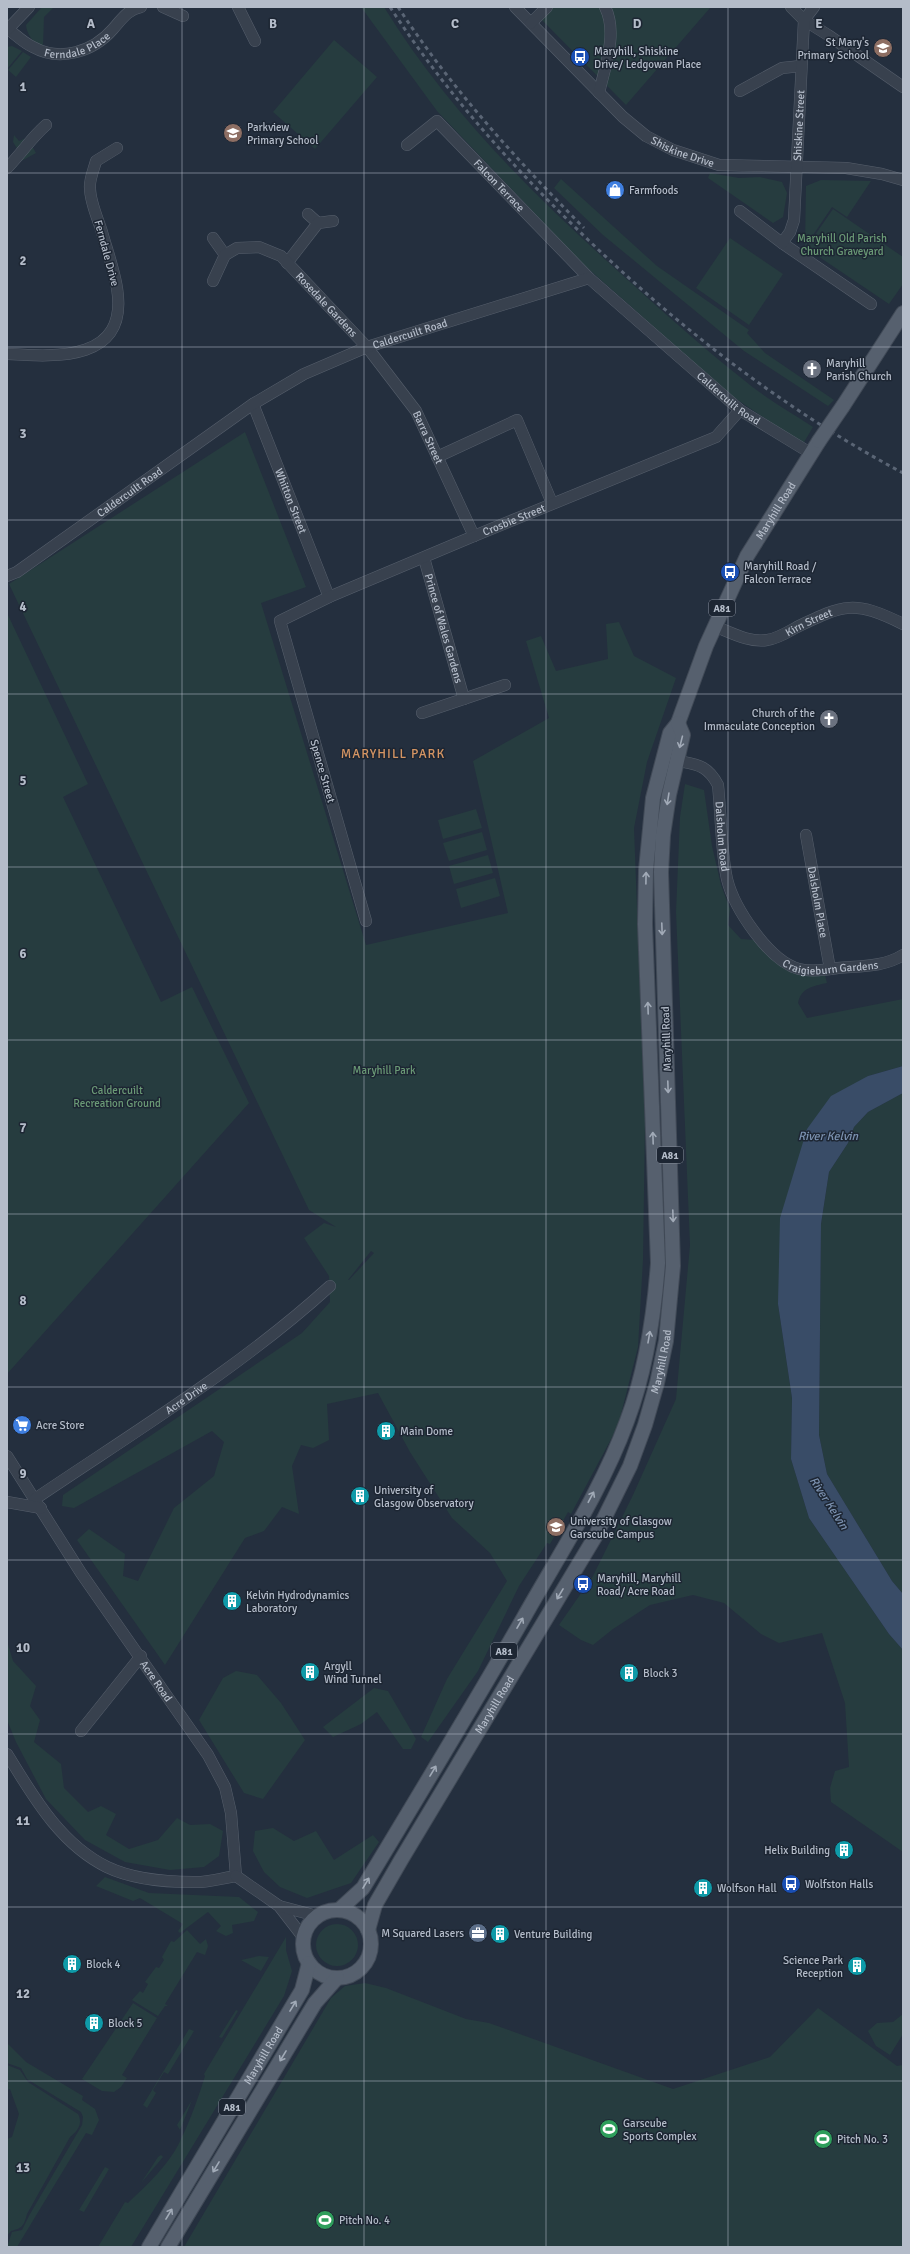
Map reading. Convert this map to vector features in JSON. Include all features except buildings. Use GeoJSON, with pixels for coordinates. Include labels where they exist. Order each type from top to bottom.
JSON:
{"type":"FeatureCollection","features":[{"type":"Feature","properties":{"kind":"main road","name":"Maryhill Road"},"geometry":{"type":"LineString","coordinates":[[339,1910],[363,1888],[485,1685],[577,1523],[613,1454],[627,1421],[641,1376],[655,1296],[657,1231],[646,932],[646,870],[653,798],[662,758],[670,733],[678,724],[694,676],[714,626],[747,556],[903,313]]}},
{"type":"Feature","properties":{"kind":"main road","name":"Maryhill Road"},"geometry":{"type":"LineString","coordinates":[[368,1930],[375,1905],[595,1537],[630,1466],[645,1426],[666,1341],[671,1299],[673,1240],[661,872],[663,835],[683,735],[678,724]]}},
{"type":"Feature","properties":{"kind":"main road"},"geometry":{"type":"LineString","coordinates":[[652,1112],[668,1112]]}},
{"type":"Feature","properties":{"kind":"main road","name":"A81"},"geometry":{"type":"LineString","coordinates":[[317,1916],[331,1910],[339,1910]]}},
{"type":"Feature","properties":{"kind":"main road"},"geometry":{"type":"LineString","coordinates":[[339,1910],[351,1913],[361,1920],[368,1930]]}},
{"type":"Feature","properties":{"kind":"main road"},"geometry":{"type":"LineString","coordinates":[[303,1937],[308,1926],[317,1916]]}},
{"type":"Feature","properties":{"kind":"main road","name":"A81"},"geometry":{"type":"LineString","coordinates":[[337,1978],[352,1975],[364,1964],[371,1948],[368,1930]]}},
{"type":"Feature","properties":{"kind":"main road","name":"A81"},"geometry":{"type":"LineString","coordinates":[[303,1937],[305,1955],[309,1963]]}},
{"type":"Feature","properties":{"kind":"main road","name":"Maryhill Road"},"geometry":{"type":"LineString","coordinates":[[149,2247],[302,1990],[309,1963]]}},
{"type":"Feature","properties":{"kind":"main road"},"geometry":{"type":"LineString","coordinates":[[309,1963],[316,1971],[326,1977],[337,1978]]}},
{"type":"Feature","properties":{"kind":"main road","name":"Maryhill Road"},"geometry":{"type":"LineString","coordinates":[[168,2247],[315,2003],[337,1978]]}},
{"type":"Feature","properties":{"kind":"street"},"geometry":{"type":"LineString","coordinates":[[7,29],[29,7]]}},
{"type":"Feature","properties":{"kind":"street","name":"Ferndale Place"},"geometry":{"type":"LineString","coordinates":[[7,29],[33,47],[55,55],[80,52],[105,38],[126,13],[141,7]]}},
{"type":"Feature","properties":{"kind":"street"},"geometry":{"type":"LineString","coordinates":[[163,7],[183,16]]}},
{"type":"Feature","properties":{"kind":"street"},"geometry":{"type":"LineString","coordinates":[[238,7],[255,41]]}},
{"type":"Feature","properties":{"kind":"street","name":"Shiskine Drive"},"geometry":{"type":"LineString","coordinates":[[516,7],[623,117],[646,136],[673,150],[719,165],[797,166],[856,169],[903,180]]}},
{"type":"Feature","properties":{"kind":"street"},"geometry":{"type":"LineString","coordinates":[[531,23],[547,7]]}},
{"type":"Feature","properties":{"kind":"street"},"geometry":{"type":"LineString","coordinates":[[599,93],[610,45],[610,18],[605,7]]}},
{"type":"Feature","properties":{"kind":"street"},"geometry":{"type":"LineString","coordinates":[[791,7],[804,20],[903,87]]}},
{"type":"Feature","properties":{"kind":"street"},"geometry":{"type":"LineString","coordinates":[[804,20],[814,7]]}},
{"type":"Feature","properties":{"kind":"street","name":"Shiskine Street"},"geometry":{"type":"LineString","coordinates":[[782,243],[790,232],[794,220],[804,20]]}},
{"type":"Feature","properties":{"kind":"street"},"geometry":{"type":"LineString","coordinates":[[740,91],[782,68],[801,66]]}},
{"type":"Feature","properties":{"kind":"street","name":"Falcon Terrace"},"geometry":{"type":"LineString","coordinates":[[407,145],[437,121],[589,278]]}},
{"type":"Feature","properties":{"kind":"street"},"geometry":{"type":"LineString","coordinates":[[7,168],[21,153],[32,137],[46,125]]}},
{"type":"Feature","properties":{"kind":"street","name":"Ferndale Drive"},"geometry":{"type":"LineString","coordinates":[[7,354],[54,356],[73,354],[93,347],[113,327],[118,314],[117,288],[90,188],[96,161],[117,148]]}},
{"type":"Feature","properties":{"kind":"street"},"geometry":{"type":"LineString","coordinates":[[740,211],[782,243],[871,304]]}},
{"type":"Feature","properties":{"kind":"street"},"geometry":{"type":"LineString","coordinates":[[308,214],[318,223],[332,221]]}},
{"type":"Feature","properties":{"kind":"street","name":"Rosedale Gardens"},"geometry":{"type":"LineString","coordinates":[[287,263],[318,223]]}},
{"type":"Feature","properties":{"kind":"street"},"geometry":{"type":"LineString","coordinates":[[213,238],[225,256],[213,281]]}},
{"type":"Feature","properties":{"kind":"street","name":"Rosedale Gardens"},"geometry":{"type":"LineString","coordinates":[[225,256],[237,248],[259,247],[281,256],[367,346]]}},
{"type":"Feature","properties":{"kind":"street","name":"Caldercuilt Road"},"geometry":{"type":"LineString","coordinates":[[7,576],[17,572],[252,404],[304,374],[367,346],[589,278],[740,410],[812,454]]}},
{"type":"Feature","properties":{"kind":"street","name":"Barra Street"},"geometry":{"type":"LineString","coordinates":[[367,346],[416,411],[474,536]]}},
{"type":"Feature","properties":{"kind":"street","name":"Whitton Street"},"geometry":{"type":"LineString","coordinates":[[252,404],[330,597]]}},
{"type":"Feature","properties":{"kind":"street","name":"Crosbie Street"},"geometry":{"type":"LineString","coordinates":[[280,621],[330,597],[552,503],[716,437],[740,410]]}},
{"type":"Feature","properties":{"kind":"street"},"geometry":{"type":"LineString","coordinates":[[437,458],[517,420],[552,503]]}},
{"type":"Feature","properties":{"kind":"street","name":"Prince of Wales Gardens"},"geometry":{"type":"LineString","coordinates":[[424,558],[464,699]]}},
{"type":"Feature","properties":{"kind":"street","name":"Kirn Street"},"geometry":{"type":"LineString","coordinates":[[714,626],[751,639],[767,640],[830,611],[848,607],[870,610],[903,624]]}},
{"type":"Feature","properties":{"kind":"street","name":"Spence Street"},"geometry":{"type":"LineString","coordinates":[[280,621],[366,921]]}},
{"type":"Feature","properties":{"kind":"street","name":"Prince of Wales Gardens"},"geometry":{"type":"LineString","coordinates":[[422,713],[505,685]]}},
{"type":"Feature","properties":{"kind":"street","name":"Dalsholm Road"},"geometry":{"type":"LineString","coordinates":[[662,758],[698,765],[711,772],[718,785],[727,879],[739,909],[764,943]]}},
{"type":"Feature","properties":{"kind":"street","name":"Dalsholm Place"},"geometry":{"type":"LineString","coordinates":[[806,835],[830,969]]}},
{"type":"Feature","properties":{"kind":"street","name":"Craigieburn Gardens"},"geometry":{"type":"LineString","coordinates":[[764,943],[797,969],[830,969],[880,964],[903,955]]}},
{"type":"Feature","properties":{"kind":"street","name":"Acre Drive"},"geometry":{"type":"LineString","coordinates":[[38,1503],[289,1323],[330,1286]]}},
{"type":"Feature","properties":{"kind":"street","name":"Acre Road"},"geometry":{"type":"LineString","coordinates":[[7,1456],[82,1573],[141,1656],[204,1749],[225,1787],[231,1813],[236,1876]]}},
{"type":"Feature","properties":{"kind":"street"},"geometry":{"type":"LineString","coordinates":[[7,1502],[38,1503]]}},
{"type":"Feature","properties":{"kind":"street"},"geometry":{"type":"LineString","coordinates":[[81,1731],[141,1656]]}},
{"type":"Feature","properties":{"kind":"street"},"geometry":{"type":"LineString","coordinates":[[7,1754],[26,1786],[53,1823],[78,1848],[107,1867],[140,1877],[195,1882],[236,1876],[279,1906],[303,1937]]}},
{"type":"Feature","properties":{"kind":"street"},"geometry":{"type":"LineString","coordinates":[[279,1906],[317,1916]]}},
{"type":"Feature","properties":{"kind":"green space"},"geometry":{"type":"Polygon","coordinates":[[[42,7],[54,7],[44,17],[43,46],[36,43],[31,38],[26,25],[42,7]]]}},
{"type":"Feature","properties":{"kind":"green space"},"geometry":{"type":"Polygon","coordinates":[[[361,7],[384,7],[435,80],[463,115],[522,180],[586,242],[699,343],[750,385],[813,427],[803,444],[732,396],[583,264],[437,111],[361,7]]]}},
{"type":"Feature","properties":{"kind":"green space"},"geometry":{"type":"Polygon","coordinates":[[[540,7],[710,8],[626,105],[535,13],[540,7]]]}},
{"type":"Feature","properties":{"kind":"green space"},"geometry":{"type":"Polygon","coordinates":[[[334,40],[377,77],[315,149],[273,112],[334,40]]]}},
{"type":"Feature","properties":{"kind":"green space"},"geometry":{"type":"Polygon","coordinates":[[[12,46],[22,51],[7,69],[7,47],[12,46]]]}},
{"type":"Feature","properties":{"kind":"green space"},"geometry":{"type":"Polygon","coordinates":[[[23,52],[31,57],[16,77],[8,70],[23,52]]]}},
{"type":"Feature","properties":{"kind":"green space"},"geometry":{"type":"Polygon","coordinates":[[[14,135],[19,141],[26,138],[18,150],[13,142],[14,135]]]}},
{"type":"Feature","properties":{"kind":"green space"},"geometry":{"type":"Polygon","coordinates":[[[32,146],[36,153],[16,164],[32,146]]]}},
{"type":"Feature","properties":{"kind":"green space"},"geometry":{"type":"Polygon","coordinates":[[[710,173],[739,178],[760,177],[782,182],[787,193],[783,217],[773,223],[708,178],[710,173]]]}},
{"type":"Feature","properties":{"kind":"green space"},"geometry":{"type":"Polygon","coordinates":[[[561,179],[657,266],[749,330],[747,333],[765,353],[834,400],[828,406],[744,351],[603,235],[554,188],[561,179]]]}},
{"type":"Feature","properties":{"kind":"green space"},"geometry":{"type":"Polygon","coordinates":[[[821,180],[871,181],[847,217],[832,207],[805,247],[806,186],[821,180]]]}},
{"type":"Feature","properties":{"kind":"green space","name":"Maryhill Old Parish Church Graveyard"},"geometry":{"type":"Polygon","coordinates":[[[833,209],[903,257],[903,284],[889,304],[806,248],[833,209]]]}},
{"type":"Feature","properties":{"kind":"green space"},"geometry":{"type":"Polygon","coordinates":[[[730,238],[783,274],[749,325],[696,288],[730,238]]]}},
{"type":"Feature","properties":{"kind":"green space","name":"Maryhill Park"},"geometry":{"type":"Polygon","coordinates":[[[245,432],[306,587],[261,603],[366,945],[508,913],[473,761],[549,718],[526,641],[541,636],[556,671],[608,659],[606,624],[619,622],[634,656],[676,678],[647,762],[634,828],[645,1121],[643,1260],[638,1347],[618,1426],[571,1514],[568,1512],[550,1544],[547,1543],[519,1586],[478,1671],[428,1742],[421,1737],[447,1679],[507,1581],[490,1553],[452,1518],[410,1452],[378,1393],[327,1404],[329,1440],[313,1448],[301,1445],[292,1466],[299,1514],[282,1507],[264,1531],[245,1538],[165,1665],[77,1540],[89,1529],[125,1554],[123,1576],[138,1581],[174,1508],[214,1476],[224,1442],[212,1431],[74,1508],[62,1506],[63,1495],[302,1333],[330,1302],[329,1276],[304,1238],[324,1223],[336,1227],[309,1210],[9,584],[245,432]],[[371,1251],[348,1280],[349,1280],[374,1253],[371,1251]]]}},
{"type":"Feature","properties":{"kind":"green space","name":"Caldercuilt Recreation Ground"},"geometry":{"type":"Polygon","coordinates":[[[7,613],[88,784],[63,797],[161,1002],[192,987],[249,1103],[7,1374],[7,613]]]}},
{"type":"Feature","properties":{"kind":"green space"},"geometry":{"type":"Polygon","coordinates":[[[685,784],[704,790],[712,846],[721,885],[730,909],[728,925],[741,939],[755,940],[799,975],[825,975],[827,983],[808,988],[800,998],[798,1003],[807,1018],[903,999],[903,1066],[868,1076],[807,1129],[799,1161],[778,1304],[792,1398],[791,1459],[809,1518],[889,1634],[903,1650],[903,1852],[831,1802],[830,1788],[835,1771],[849,1767],[845,1703],[822,1633],[779,1643],[761,1634],[724,1603],[693,1595],[650,1605],[613,1629],[593,1645],[581,1640],[559,1625],[593,1576],[633,1495],[676,1399],[690,1245],[676,912],[680,817],[685,784]]]}},
{"type":"Feature","properties":{"kind":"green space"},"geometry":{"type":"Polygon","coordinates":[[[476,809],[482,828],[443,839],[438,820],[476,809]]]}},
{"type":"Feature","properties":{"kind":"green space"},"geometry":{"type":"Polygon","coordinates":[[[482,832],[487,850],[449,861],[443,843],[482,832]]]}},
{"type":"Feature","properties":{"kind":"green space"},"geometry":{"type":"Polygon","coordinates":[[[488,855],[493,873],[454,884],[449,866],[488,855]]]}},
{"type":"Feature","properties":{"kind":"green space"},"geometry":{"type":"Polygon","coordinates":[[[495,878],[500,896],[461,908],[456,889],[495,878]]]}},
{"type":"Feature","properties":{"kind":"green space"},"geometry":{"type":"Polygon","coordinates":[[[903,1093],[903,1594],[892,1581],[827,1474],[819,1435],[821,1224],[829,1172],[848,1143],[854,1127],[868,1112],[903,1093]]]}},
{"type":"Feature","properties":{"kind":"green space"},"geometry":{"type":"Polygon","coordinates":[[[7,1641],[13,1661],[36,1686],[30,1706],[40,1720],[34,1742],[61,1764],[64,1788],[88,1812],[101,1806],[116,1814],[106,1835],[129,1849],[158,1840],[177,1818],[190,1825],[210,1824],[223,1831],[219,1856],[204,1867],[170,1870],[125,1862],[85,1840],[46,1799],[16,1742],[7,1720],[7,1641]]]}},
{"type":"Feature","properties":{"kind":"green space"},"geometry":{"type":"Polygon","coordinates":[[[236,1671],[257,1675],[281,1703],[305,1740],[263,1799],[244,1793],[199,1720],[223,1678],[236,1671]]]}},
{"type":"Feature","properties":{"kind":"green space"},"geometry":{"type":"Polygon","coordinates":[[[374,1688],[388,1691],[416,1739],[411,1749],[403,1749],[377,1712],[361,1724],[333,1737],[323,1727],[374,1688]]]}},
{"type":"Feature","properties":{"kind":"green space"},"geometry":{"type":"Polygon","coordinates":[[[273,1828],[294,1841],[316,1831],[334,1860],[373,1835],[379,1842],[351,1883],[307,1898],[280,1887],[264,1872],[253,1851],[255,1831],[273,1828]]]}},
{"type":"Feature","properties":{"kind":"green space"},"geometry":{"type":"Polygon","coordinates":[[[105,1877],[149,1893],[239,1897],[258,1912],[254,1921],[232,1925],[233,1933],[226,1936],[216,1931],[221,1926],[208,1912],[180,1933],[178,1931],[183,1924],[140,1898],[133,1901],[96,1886],[105,1877]]]}},
{"type":"Feature","properties":{"kind":"green space"},"geometry":{"type":"Polygon","coordinates":[[[333,1924],[341,1924],[352,1930],[358,1941],[358,1949],[352,1960],[341,1966],[333,1966],[322,1960],[316,1949],[316,1941],[322,1930],[333,1924]]]}},
{"type":"Feature","properties":{"kind":"green space"},"geometry":{"type":"Polygon","coordinates":[[[187,1930],[200,1944],[206,1939],[208,1946],[205,1955],[197,1952],[165,2004],[168,2006],[165,2006],[158,2016],[132,2000],[140,1991],[143,1993],[148,1984],[145,1982],[156,1967],[159,1968],[164,1960],[162,1957],[171,1941],[174,1942],[187,1930]]]}},
{"type":"Feature","properties":{"kind":"green space"},"geometry":{"type":"Polygon","coordinates":[[[286,1937],[286,1950],[292,1971],[284,1996],[131,2247],[98,2247],[125,2202],[128,2203],[171,2157],[185,2131],[205,2076],[204,2074],[286,1937]]]}},
{"type":"Feature","properties":{"kind":"green space"},"geometry":{"type":"Polygon","coordinates":[[[259,1956],[269,1957],[261,1971],[241,1960],[259,1956]]]}},
{"type":"Feature","properties":{"kind":"green space","name":"Garscube Sports Complex"},"geometry":{"type":"Polygon","coordinates":[[[365,1983],[386,1988],[466,2019],[489,2023],[673,2089],[770,2057],[818,2008],[897,2066],[903,2065],[903,2247],[184,2247],[331,1998],[345,1986],[365,1983]]]}},
{"type":"Feature","properties":{"kind":"green space"},"geometry":{"type":"Polygon","coordinates":[[[133,2003],[157,2018],[122,2075],[127,2078],[121,2087],[114,2092],[102,2091],[82,2079],[133,2003]]]}},
{"type":"Feature","properties":{"kind":"green space"},"geometry":{"type":"Polygon","coordinates":[[[236,2010],[238,2011],[222,2038],[219,2037],[236,2010]]]}},
{"type":"Feature","properties":{"kind":"green space"},"geometry":{"type":"Polygon","coordinates":[[[903,2014],[903,2034],[890,2055],[876,2046],[868,2031],[877,2023],[893,2022],[903,2014]]]}},
{"type":"Feature","properties":{"kind":"green space"},"geometry":{"type":"Polygon","coordinates":[[[189,2029],[194,2031],[168,2074],[164,2072],[153,2090],[156,2093],[147,2108],[143,2105],[189,2029]]]}},
{"type":"Feature","properties":{"kind":"green space"},"geometry":{"type":"Polygon","coordinates":[[[7,2043],[26,2062],[83,2096],[82,2100],[95,2109],[99,2120],[92,2135],[86,2133],[17,2247],[7,2247],[12,2232],[22,2230],[82,2125],[83,2117],[81,2112],[27,2079],[21,2068],[7,2063],[7,2043]]]}},
{"type":"Feature","properties":{"kind":"green space"},"geometry":{"type":"Polygon","coordinates":[[[7,2065],[20,2070],[28,2082],[78,2114],[80,2124],[70,2137],[27,2214],[24,2223],[18,2229],[11,2231],[7,2236],[7,2139],[12,2137],[19,2114],[10,2089],[7,2090],[7,2065]]]}},
{"type":"Feature","properties":{"kind":"green space"},"geometry":{"type":"Polygon","coordinates":[[[192,2100],[180,2130],[177,2125],[192,2100]]]}},
{"type":"Feature","properties":{"kind":"green space"},"geometry":{"type":"Polygon","coordinates":[[[161,2155],[163,2157],[141,2183],[158,2157],[161,2155]]]}},
{"type":"Feature","properties":{"kind":"green space"},"geometry":{"type":"Polygon","coordinates":[[[105,2167],[109,2169],[84,2212],[79,2210],[105,2167]]]}},
{"type":"Feature","properties":{"kind":"water","name":"River Kelvin"},"geometry":{"type":"Polygon","coordinates":[[[903,1066],[903,1093],[868,1112],[854,1127],[848,1143],[829,1172],[821,1224],[819,1435],[827,1474],[892,1581],[903,1594],[903,1650],[889,1634],[809,1518],[791,1459],[792,1398],[778,1304],[780,1218],[807,1129],[831,1096],[868,1076],[903,1066]]]}},
{"type":"Feature","properties":{"kind":"railway"},"geometry":{"type":"LineString","coordinates":[[390,7],[432,67],[501,151],[552,204],[615,265],[692,332],[773,393],[815,421],[903,473]]}},
{"type":"Feature","properties":{"kind":"railway"},"geometry":{"type":"LineString","coordinates":[[398,7],[418,37],[485,122],[584,228]]}},
{"type":"Feature","properties":{"kind":"place","name":"St Mary's Primary School"},"geometry":{"type":"Point","coordinates":[883,48]}},
{"type":"Feature","properties":{"kind":"place","name":"Maryhill, Shiskine Drive/ Ledgowan Place"},"geometry":{"type":"Point","coordinates":[580,57]}},
{"type":"Feature","properties":{"kind":"place","name":"Parkview Primary School"},"geometry":{"type":"Point","coordinates":[233,133]}},
{"type":"Feature","properties":{"kind":"place","name":"Farmfoods"},"geometry":{"type":"Point","coordinates":[615,190]}},
{"type":"Feature","properties":{"kind":"place","name":"Maryhill Parish Church"},"geometry":{"type":"Point","coordinates":[812,369]}},
{"type":"Feature","properties":{"kind":"place","name":"Maryhill Road / Falcon Terrace"},"geometry":{"type":"Point","coordinates":[730,572]}},
{"type":"Feature","properties":{"kind":"place","name":"Church of the Immaculate Conception"},"geometry":{"type":"Point","coordinates":[829,719]}},
{"type":"Feature","properties":{"kind":"place","name":"Acre Store"},"geometry":{"type":"Point","coordinates":[22,1425]}},
{"type":"Feature","properties":{"kind":"place","name":"Main Dome"},"geometry":{"type":"Point","coordinates":[386,1431]}},
{"type":"Feature","properties":{"kind":"place","name":"University of Glasgow Observatory"},"geometry":{"type":"Point","coordinates":[360,1496]}},
{"type":"Feature","properties":{"kind":"place","name":"University of Glasgow Garscube Campus"},"geometry":{"type":"Point","coordinates":[556,1527]}},
{"type":"Feature","properties":{"kind":"place","name":"Maryhill, Maryhill Road/ Acre Road"},"geometry":{"type":"Point","coordinates":[583,1584]}},
{"type":"Feature","properties":{"kind":"place","name":"Kelvin Hydrodynamics Laboratory"},"geometry":{"type":"Point","coordinates":[232,1601]}},
{"type":"Feature","properties":{"kind":"place","name":"Argyll Wind Tunnel"},"geometry":{"type":"Point","coordinates":[310,1672]}},
{"type":"Feature","properties":{"kind":"place","name":"Block 3"},"geometry":{"type":"Point","coordinates":[629,1673]}},
{"type":"Feature","properties":{"kind":"place","name":"Helix Building"},"geometry":{"type":"Point","coordinates":[844,1850]}},
{"type":"Feature","properties":{"kind":"place","name":"Wolfston Halls"},"geometry":{"type":"Point","coordinates":[791,1884]}},
{"type":"Feature","properties":{"kind":"place","name":"Wolfson Hall"},"geometry":{"type":"Point","coordinates":[703,1888]}},
{"type":"Feature","properties":{"kind":"place","name":"M Squared Lasers"},"geometry":{"type":"Point","coordinates":[478,1933]}},
{"type":"Feature","properties":{"kind":"place","name":"Venture Building"},"geometry":{"type":"Point","coordinates":[500,1934]}},
{"type":"Feature","properties":{"kind":"place","name":"Block 4"},"geometry":{"type":"Point","coordinates":[72,1964]}},
{"type":"Feature","properties":{"kind":"place","name":"Science Park Reception"},"geometry":{"type":"Point","coordinates":[857,1966]}},
{"type":"Feature","properties":{"kind":"place","name":"Block 5"},"geometry":{"type":"Point","coordinates":[94,2023]}},
{"type":"Feature","properties":{"kind":"place","name":"Garscube Sports Complex"},"geometry":{"type":"Point","coordinates":[609,2129]}},
{"type":"Feature","properties":{"kind":"place","name":"Pitch No. 3"},"geometry":{"type":"Point","coordinates":[823,2139]}},
{"type":"Feature","properties":{"kind":"place","name":"Pitch No. 4"},"geometry":{"type":"Point","coordinates":[325,2220]}},
{"type":"Feature","properties":{"kind":"district","name":"MARYHILL PARK"},"geometry":{"type":"Point","coordinates":[393,753]}}]}
